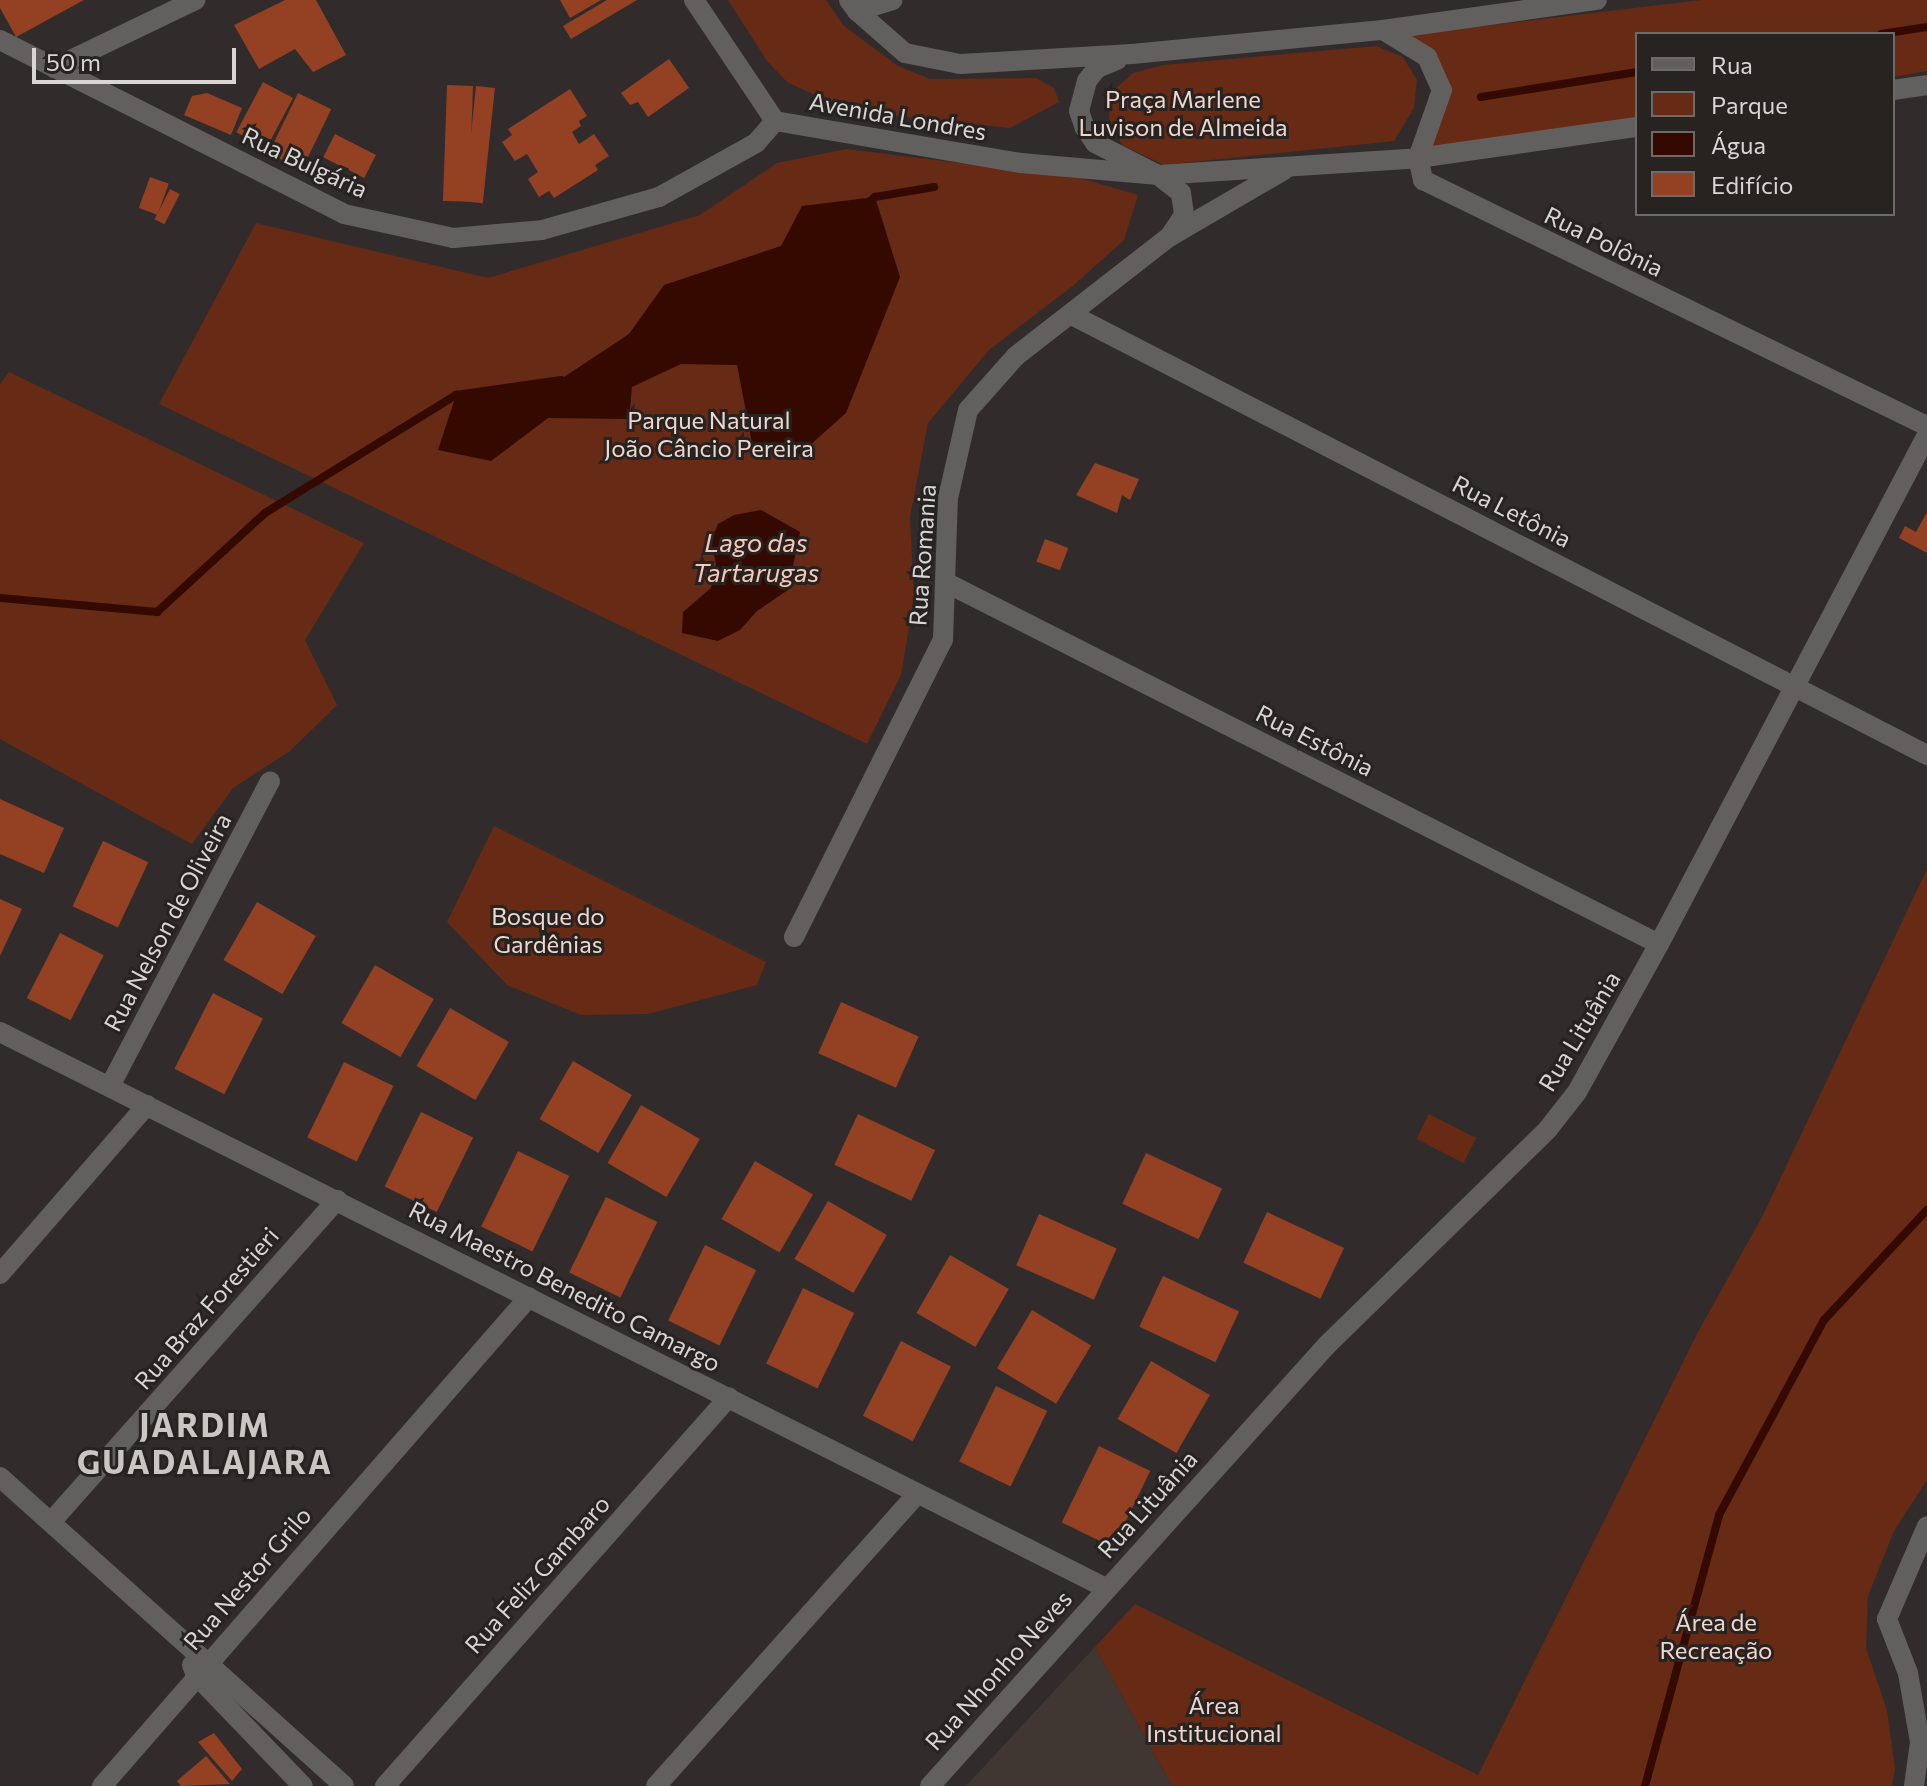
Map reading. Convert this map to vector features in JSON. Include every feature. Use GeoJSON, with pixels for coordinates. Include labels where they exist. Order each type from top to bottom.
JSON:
{"type":"FeatureCollection","features":[{"type":"Feature","properties":{"kind":"street"},"geometry":{"type":"LineString","coordinates":[[54,68],[195,0]]}},
{"type":"Feature","properties":{"kind":"street","name":"Avenida Londres"},"geometry":{"type":"LineString","coordinates":[[694,0],[775,121],[1021,163],[1158,175],[1418,158],[1635,127]]}},
{"type":"Feature","properties":{"kind":"street"},"geometry":{"type":"LineString","coordinates":[[853,6],[892,0]]}},
{"type":"Feature","properties":{"kind":"street"},"geometry":{"type":"LineString","coordinates":[[853,6],[905,53],[960,64],[1132,54],[1383,30],[1529,5],[1597,0]]}},
{"type":"Feature","properties":{"kind":"street"},"geometry":{"type":"LineString","coordinates":[[1383,30],[1427,57],[1442,90],[1418,158]]}},
{"type":"Feature","properties":{"kind":"street","name":"Rua Bulgária"},"geometry":{"type":"LineString","coordinates":[[0,40],[344,214],[453,238],[542,230],[659,197],[756,143],[775,121]]}},
{"type":"Feature","properties":{"kind":"street"},"geometry":{"type":"LineString","coordinates":[[1132,54],[1097,68],[1087,81],[1079,111],[1095,143],[1158,175],[1181,193],[1184,215],[1169,237]]}},
{"type":"Feature","properties":{"kind":"street"},"geometry":{"type":"LineString","coordinates":[[1895,90],[1927,85]]}},
{"type":"Feature","properties":{"kind":"street","name":"Rua Polônia"},"geometry":{"type":"LineString","coordinates":[[1418,158],[1423,180],[1443,192],[1927,426]]}},
{"type":"Feature","properties":{"kind":"street","name":"Rua Romania"},"geometry":{"type":"LineString","coordinates":[[794,937],[943,640],[948,498],[968,410],[1016,356],[1169,237],[1291,166]]}},
{"type":"Feature","properties":{"kind":"street","name":"Rua Letônia"},"geometry":{"type":"LineString","coordinates":[[1072,315],[1927,755]]}},
{"type":"Feature","properties":{"kind":"street","name":"Rua Lituânia"},"geometry":{"type":"LineString","coordinates":[[1106,1588],[1327,1345],[1548,1129],[1588,1074],[1927,435]]}},
{"type":"Feature","properties":{"kind":"street","name":"Rua Estônia"},"geometry":{"type":"LineString","coordinates":[[947,583],[1659,944]]}},
{"type":"Feature","properties":{"kind":"street","name":"Rua Nelson de Oliveira"},"geometry":{"type":"LineString","coordinates":[[110,1086],[270,781]]}},
{"type":"Feature","properties":{"kind":"street","name":"Rua Maestro Benedito Camargo"},"geometry":{"type":"LineString","coordinates":[[0,1032],[1106,1588]]}},
{"type":"Feature","properties":{"kind":"street"},"geometry":{"type":"LineString","coordinates":[[0,1274],[147,1105]]}},
{"type":"Feature","properties":{"kind":"street","name":"Rua Braz Forestieri"},"geometry":{"type":"LineString","coordinates":[[51,1522],[337,1200]]}},
{"type":"Feature","properties":{"kind":"street","name":"Rua Nestor Grilo"},"geometry":{"type":"LineString","coordinates":[[102,1786],[529,1297]]}},
{"type":"Feature","properties":{"kind":"street","name":"Rua Feliz Gambaro"},"geometry":{"type":"LineString","coordinates":[[385,1786],[729,1397]]}},
{"type":"Feature","properties":{"kind":"street"},"geometry":{"type":"LineString","coordinates":[[0,1477],[179,1636],[202,1668],[303,1786]]}},
{"type":"Feature","properties":{"kind":"street"},"geometry":{"type":"LineString","coordinates":[[656,1786],[916,1495]]}},
{"type":"Feature","properties":{"kind":"street"},"geometry":{"type":"LineString","coordinates":[[1914,1786],[1920,1742],[1908,1673],[1887,1619],[1924,1536]]}},
{"type":"Feature","properties":{"kind":"street","name":"Rua Nhonho Neves"},"geometry":{"type":"LineString","coordinates":[[930,1786],[1106,1588]]}},
{"type":"Feature","properties":{"kind":"street"},"geometry":{"type":"LineString","coordinates":[[202,1668],[344,1786]]}},
{"type":"Feature","properties":{"kind":"shaded area"},"geometry":{"type":"Polygon","coordinates":[[[1095,1647],[1172,1786],[966,1786],[1095,1647]]]}},
{"type":"Feature","properties":{"kind":"green space"},"geometry":{"type":"Polygon","coordinates":[[[728,0],[826,0],[844,26],[898,66],[930,79],[1036,78],[1054,88],[1059,102],[1010,128],[880,114],[823,99],[787,82],[767,61],[728,0]]]}},
{"type":"Feature","properties":{"kind":"green space"},"geometry":{"type":"Polygon","coordinates":[[[1701,0],[1927,0],[1927,71],[1895,77],[1895,32],[1635,32],[1635,118],[1424,153],[1446,88],[1409,35],[1701,0]]]}},
{"type":"Feature","properties":{"kind":"green space","name":"Praça Marlene Luvison de Almeida"},"geometry":{"type":"Polygon","coordinates":[[[1376,46],[1403,57],[1417,80],[1414,108],[1394,141],[1164,165],[1122,145],[1109,118],[1113,91],[1133,73],[1163,65],[1376,46]]]}},
{"type":"Feature","properties":{"kind":"green space","name":"Parque Natural João Câncio Pereira"},"geometry":{"type":"Polygon","coordinates":[[[846,149],[1080,178],[1138,195],[1124,240],[1074,285],[989,350],[928,423],[910,517],[914,598],[901,675],[867,744],[159,404],[256,223],[488,278],[700,215],[777,163],[846,149]]]}},
{"type":"Feature","properties":{"kind":"green space"},"geometry":{"type":"Polygon","coordinates":[[[9,372],[364,543],[305,640],[337,705],[290,751],[233,788],[192,844],[0,739],[0,384],[9,372]]]}},
{"type":"Feature","properties":{"kind":"green space","name":"Bosque do Gardênias"},"geometry":{"type":"Polygon","coordinates":[[[494,826],[766,962],[757,985],[648,1014],[581,1015],[507,985],[447,922],[494,826]]]}},
{"type":"Feature","properties":{"kind":"green space","name":"Área de Recreação"},"geometry":{"type":"Polygon","coordinates":[[[1927,869],[1927,1480],[1894,1531],[1868,1596],[1866,1648],[1887,1710],[1895,1769],[1892,1786],[1172,1786],[1095,1647],[1135,1604],[1478,1775],[1698,1332],[1763,1215],[1927,869]]]}},
{"type":"Feature","properties":{"kind":"green space"},"geometry":{"type":"Polygon","coordinates":[[[1429,1114],[1476,1138],[1464,1163],[1416,1139],[1429,1114]]]}},
{"type":"Feature","properties":{"kind":"water"},"geometry":{"type":"Polygon","coordinates":[[[875,197],[900,277],[846,413],[800,454],[752,443],[737,365],[681,364],[632,387],[629,419],[548,418],[491,461],[438,450],[456,395],[555,383],[629,334],[664,285],[781,246],[802,206],[875,197]]]}},
{"type":"Feature","properties":{"kind":"water","name":"Lago das Tartarugas"},"geometry":{"type":"Polygon","coordinates":[[[761,510],[800,532],[788,590],[757,611],[740,630],[718,641],[682,633],[683,612],[711,588],[716,564],[711,541],[718,524],[734,515],[761,510]]]}},
{"type":"Feature","properties":{"kind":"building"},"geometry":{"type":"Polygon","coordinates":[[[0,0],[84,0],[16,37],[0,8],[0,0]]]}},
{"type":"Feature","properties":{"kind":"building"},"geometry":{"type":"Polygon","coordinates":[[[285,0],[316,0],[346,55],[313,72],[295,49],[259,69],[234,25],[285,0]]]}},
{"type":"Feature","properties":{"kind":"building"},"geometry":{"type":"Polygon","coordinates":[[[560,0],[601,0],[570,18],[560,0]]]}},
{"type":"Feature","properties":{"kind":"building"},"geometry":{"type":"Polygon","coordinates":[[[607,0],[637,0],[571,39],[563,26],[607,0]]]}},
{"type":"Feature","properties":{"kind":"building"},"geometry":{"type":"Polygon","coordinates":[[[669,59],[689,88],[648,117],[638,102],[630,105],[621,93],[669,59]]]}},
{"type":"Feature","properties":{"kind":"building"},"geometry":{"type":"Polygon","coordinates":[[[263,82],[293,98],[266,148],[236,132],[263,82]]]}},
{"type":"Feature","properties":{"kind":"building"},"geometry":{"type":"Polygon","coordinates":[[[447,85],[473,86],[469,202],[443,201],[447,85]]]}},
{"type":"Feature","properties":{"kind":"building"},"geometry":{"type":"Polygon","coordinates":[[[476,86],[495,88],[483,203],[464,201],[476,86]]]}},
{"type":"Feature","properties":{"kind":"building"},"geometry":{"type":"Polygon","coordinates":[[[570,89],[587,116],[579,121],[581,126],[572,132],[579,144],[594,134],[609,156],[595,165],[598,170],[554,198],[549,191],[539,197],[528,179],[538,172],[527,154],[515,161],[502,142],[512,135],[508,129],[570,89]]]}},
{"type":"Feature","properties":{"kind":"building"},"geometry":{"type":"Polygon","coordinates":[[[207,93],[242,108],[231,135],[184,115],[192,96],[207,93]]]}},
{"type":"Feature","properties":{"kind":"building"},"geometry":{"type":"Polygon","coordinates":[[[298,93],[331,109],[302,169],[269,153],[298,93]]]}},
{"type":"Feature","properties":{"kind":"building"},"geometry":{"type":"Polygon","coordinates":[[[335,134],[376,155],[364,178],[323,157],[335,134]]]}},
{"type":"Feature","properties":{"kind":"building"},"geometry":{"type":"Polygon","coordinates":[[[150,177],[169,184],[158,215],[139,208],[150,177]]]}},
{"type":"Feature","properties":{"kind":"building"},"geometry":{"type":"Polygon","coordinates":[[[170,189],[180,194],[164,224],[155,219],[170,189]]]}},
{"type":"Feature","properties":{"kind":"building"},"geometry":{"type":"Polygon","coordinates":[[[1095,463],[1139,479],[1130,500],[1122,495],[1117,513],[1076,495],[1095,463]]]}},
{"type":"Feature","properties":{"kind":"building"},"geometry":{"type":"Polygon","coordinates":[[[1927,512],[1927,553],[1899,538],[1905,526],[1916,532],[1927,512]]]}},
{"type":"Feature","properties":{"kind":"building"},"geometry":{"type":"Polygon","coordinates":[[[1045,539],[1068,548],[1060,570],[1036,561],[1045,539]]]}},
{"type":"Feature","properties":{"kind":"building"},"geometry":{"type":"Polygon","coordinates":[[[0,799],[64,828],[44,873],[0,854],[0,799]]]}},
{"type":"Feature","properties":{"kind":"building"},"geometry":{"type":"Polygon","coordinates":[[[103,841],[148,862],[118,927],[73,906],[103,841]]]}},
{"type":"Feature","properties":{"kind":"building"},"geometry":{"type":"Polygon","coordinates":[[[0,899],[22,909],[0,956],[0,899]]]}},
{"type":"Feature","properties":{"kind":"building"},"geometry":{"type":"Polygon","coordinates":[[[257,902],[316,936],[282,994],[224,960],[257,902]]]}},
{"type":"Feature","properties":{"kind":"building"},"geometry":{"type":"Polygon","coordinates":[[[60,933],[104,955],[71,1020],[27,998],[60,933]]]}},
{"type":"Feature","properties":{"kind":"building"},"geometry":{"type":"Polygon","coordinates":[[[375,965],[434,999],[400,1057],[342,1023],[375,965]]]}},
{"type":"Feature","properties":{"kind":"building"},"geometry":{"type":"Polygon","coordinates":[[[213,993],[263,1018],[224,1094],[174,1069],[213,993]]]}},
{"type":"Feature","properties":{"kind":"building"},"geometry":{"type":"Polygon","coordinates":[[[841,1002],[919,1037],[896,1088],[818,1053],[841,1002]]]}},
{"type":"Feature","properties":{"kind":"building"},"geometry":{"type":"Polygon","coordinates":[[[450,1008],[509,1042],[475,1100],[416,1066],[450,1008]]]}},
{"type":"Feature","properties":{"kind":"building"},"geometry":{"type":"Polygon","coordinates":[[[573,1061],[632,1095],[598,1153],[540,1119],[573,1061]]]}},
{"type":"Feature","properties":{"kind":"building"},"geometry":{"type":"Polygon","coordinates":[[[344,1062],[393,1086],[357,1162],[307,1137],[344,1062]]]}},
{"type":"Feature","properties":{"kind":"building"},"geometry":{"type":"Polygon","coordinates":[[[641,1105],[700,1139],[666,1197],[608,1163],[641,1105]]]}},
{"type":"Feature","properties":{"kind":"building"},"geometry":{"type":"Polygon","coordinates":[[[421,1112],[473,1137],[437,1212],[385,1187],[421,1112]]]}},
{"type":"Feature","properties":{"kind":"building"},"geometry":{"type":"Polygon","coordinates":[[[858,1114],[935,1150],[911,1201],[834,1165],[858,1114]]]}},
{"type":"Feature","properties":{"kind":"building"},"geometry":{"type":"Polygon","coordinates":[[[518,1151],[569,1176],[532,1251],[481,1226],[518,1151]]]}},
{"type":"Feature","properties":{"kind":"building"},"geometry":{"type":"Polygon","coordinates":[[[1146,1153],[1222,1188],[1198,1239],[1122,1204],[1146,1153]]]}},
{"type":"Feature","properties":{"kind":"building"},"geometry":{"type":"Polygon","coordinates":[[[755,1161],[813,1194],[780,1253],[722,1219],[755,1161]]]}},
{"type":"Feature","properties":{"kind":"building"},"geometry":{"type":"Polygon","coordinates":[[[606,1197],[657,1222],[620,1297],[569,1272],[606,1197]]]}},
{"type":"Feature","properties":{"kind":"building"},"geometry":{"type":"Polygon","coordinates":[[[828,1201],[887,1235],[853,1293],[794,1259],[828,1201]]]}},
{"type":"Feature","properties":{"kind":"building"},"geometry":{"type":"Polygon","coordinates":[[[1267,1212],[1344,1248],[1320,1299],[1243,1263],[1267,1212]]]}},
{"type":"Feature","properties":{"kind":"building"},"geometry":{"type":"Polygon","coordinates":[[[1039,1214],[1117,1249],[1094,1300],[1016,1265],[1039,1214]]]}},
{"type":"Feature","properties":{"kind":"building"},"geometry":{"type":"Polygon","coordinates":[[[705,1245],[756,1270],[719,1345],[668,1320],[705,1245]]]}},
{"type":"Feature","properties":{"kind":"building"},"geometry":{"type":"Polygon","coordinates":[[[950,1255],[1009,1289],[975,1347],[916,1313],[950,1255]]]}},
{"type":"Feature","properties":{"kind":"building"},"geometry":{"type":"Polygon","coordinates":[[[1163,1276],[1239,1311],[1215,1362],[1139,1327],[1163,1276]]]}},
{"type":"Feature","properties":{"kind":"building"},"geometry":{"type":"Polygon","coordinates":[[[803,1288],[854,1313],[817,1388],[766,1363],[803,1288]]]}},
{"type":"Feature","properties":{"kind":"building"},"geometry":{"type":"Polygon","coordinates":[[[1032,1310],[1091,1346],[1056,1404],[997,1368],[1032,1310]]]}},
{"type":"Feature","properties":{"kind":"building"},"geometry":{"type":"Polygon","coordinates":[[[901,1341],[951,1366],[913,1441],[863,1416],[901,1341]]]}},
{"type":"Feature","properties":{"kind":"building"},"geometry":{"type":"Polygon","coordinates":[[[1151,1361],[1210,1395],[1176,1453],[1118,1419],[1151,1361]]]}},
{"type":"Feature","properties":{"kind":"building"},"geometry":{"type":"Polygon","coordinates":[[[996,1386],[1047,1411],[1010,1486],[959,1461],[996,1386]]]}},
{"type":"Feature","properties":{"kind":"building"},"geometry":{"type":"Polygon","coordinates":[[[1099,1446],[1150,1471],[1113,1547],[1062,1522],[1099,1446]]]}},
{"type":"Feature","properties":{"kind":"building"},"geometry":{"type":"Polygon","coordinates":[[[214,1733],[242,1769],[232,1781],[198,1742],[214,1733]]]}},
{"type":"Feature","properties":{"kind":"building"},"geometry":{"type":"Polygon","coordinates":[[[206,1756],[230,1784],[181,1786],[177,1781],[206,1756]]]}},
{"type":"Feature","properties":{"kind":"waterway"},"geometry":{"type":"LineString","coordinates":[[1894,32],[1927,27]]}},
{"type":"Feature","properties":{"kind":"waterway"},"geometry":{"type":"LineString","coordinates":[[1481,97],[1635,72]]}},
{"type":"Feature","properties":{"kind":"waterway"},"geometry":{"type":"LineString","coordinates":[[868,203],[875,197],[934,187]]}},
{"type":"Feature","properties":{"kind":"waterway"},"geometry":{"type":"LineString","coordinates":[[0,598],[157,612],[265,513],[456,395],[561,380]]}},
{"type":"Feature","properties":{"kind":"waterway"},"geometry":{"type":"LineString","coordinates":[[1645,1786],[1719,1515],[1824,1320],[1927,1210]]}},
{"type":"Feature","properties":{"kind":"district","name":"JARDIM GUADALAJARA"},"geometry":{"type":"Point","coordinates":[205,1444]}},
{"type":"Feature","properties":{"kind":"park label","name":"Área Institucional"},"geometry":{"type":"Point","coordinates":[1214,1719]}}]}
